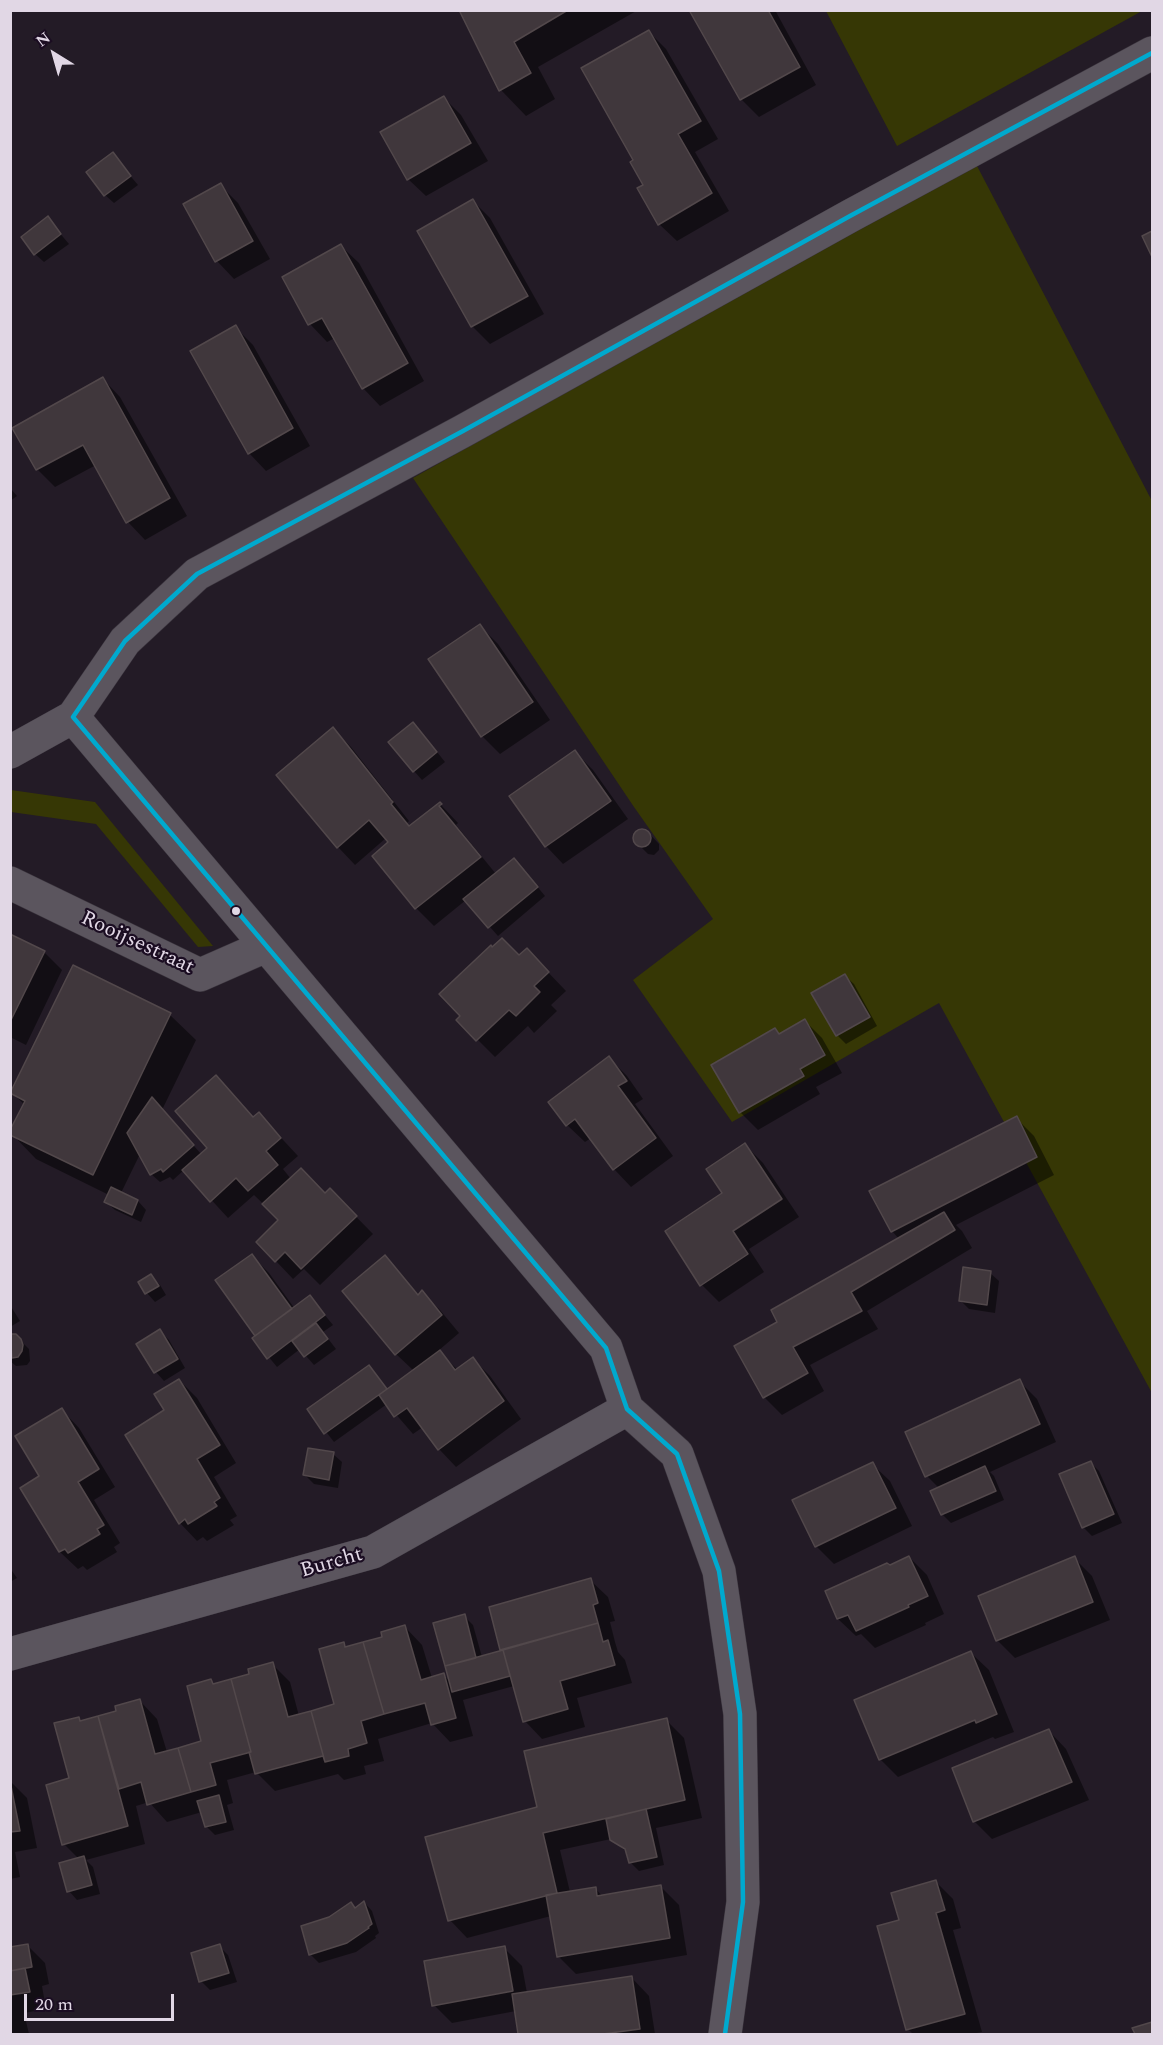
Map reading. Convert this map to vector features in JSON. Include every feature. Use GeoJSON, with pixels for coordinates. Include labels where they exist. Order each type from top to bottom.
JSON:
{"type":"FeatureCollection","features":[{"type":"Feature","properties":{"kind":"street"},"geometry":{"type":"LineString","coordinates":[[10,752],[73,717],[125,641],[197,574],[1152,53]]}},
{"type":"Feature","properties":{"kind":"street"},"geometry":{"type":"LineString","coordinates":[[73,717],[606,1348],[627,1409],[677,1454],[719,1571],[740,1714],[743,1902],[725,2034]]}},
{"type":"Feature","properties":{"kind":"street","name":"Rooijsestraat"},"geometry":{"type":"LineString","coordinates":[[10,883],[200,975],[266,946]]}},
{"type":"Feature","properties":{"kind":"street","name":"Burcht"},"geometry":{"type":"LineString","coordinates":[[10,1654],[373,1552],[627,1409]]}},
{"type":"Feature","properties":{"kind":"shaded area"},"geometry":{"type":"Polygon","coordinates":[[[826,11],[1142,11],[897,146],[826,11]]]}},
{"type":"Feature","properties":{"kind":"shaded area"},"geometry":{"type":"Polygon","coordinates":[[[976,164],[1152,501],[1152,1393],[939,1003],[732,1122],[633,980],[713,919],[634,807],[413,478],[976,164]]]}},
{"type":"Feature","properties":{"kind":"shaded area"},"geometry":{"type":"Polygon","coordinates":[[[11,790],[95,802],[213,946],[198,947],[96,824],[11,812],[11,790]]]}},
{"type":"Feature","properties":{"kind":"building"},"geometry":{"type":"Polygon","coordinates":[[[459,10],[568,10],[514,42],[531,73],[499,91],[459,10]]]}},
{"type":"Feature","properties":{"kind":"building"},"geometry":{"type":"Polygon","coordinates":[[[689,10],[768,10],[800,67],[740,100],[689,10]]]}},
{"type":"Feature","properties":{"kind":"building"},"geometry":{"type":"Polygon","coordinates":[[[649,30],[701,121],[678,134],[712,193],[658,225],[637,188],[643,185],[630,162],[633,160],[581,68],[649,30]]]}},
{"type":"Feature","properties":{"kind":"building"},"geometry":{"type":"Polygon","coordinates":[[[444,96],[471,143],[407,180],[380,132],[444,96]]]}},
{"type":"Feature","properties":{"kind":"building"},"geometry":{"type":"Polygon","coordinates":[[[113,152],[131,176],[104,196],[86,172],[113,152]]]}},
{"type":"Feature","properties":{"kind":"building"},"geometry":{"type":"Polygon","coordinates":[[[221,183],[253,241],[215,262],[183,204],[221,183]]]}},
{"type":"Feature","properties":{"kind":"building"},"geometry":{"type":"Polygon","coordinates":[[[473,199],[528,296],[471,327],[417,231],[473,199]]]}},
{"type":"Feature","properties":{"kind":"building"},"geometry":{"type":"Polygon","coordinates":[[[48,216],[61,234],[34,255],[21,237],[48,216]]]}},
{"type":"Feature","properties":{"kind":"building"},"geometry":{"type":"Polygon","coordinates":[[[1152,231],[1152,257],[1142,236],[1152,231]]]}},
{"type":"Feature","properties":{"kind":"building"},"geometry":{"type":"Polygon","coordinates":[[[341,244],[408,363],[362,389],[322,318],[308,325],[282,277],[341,244]]]}},
{"type":"Feature","properties":{"kind":"building"},"geometry":{"type":"Polygon","coordinates":[[[236,325],[293,428],[248,454],[190,351],[236,325]]]}},
{"type":"Feature","properties":{"kind":"building"},"geometry":{"type":"Polygon","coordinates":[[[103,377],[170,498],[126,523],[83,445],[36,470],[12,428],[103,377]]]}},
{"type":"Feature","properties":{"kind":"building"},"geometry":{"type":"Polygon","coordinates":[[[480,624],[533,702],[481,737],[428,659],[480,624]]]}},
{"type":"Feature","properties":{"kind":"building"},"geometry":{"type":"Polygon","coordinates":[[[413,722],[437,752],[413,772],[388,742],[413,722]]]}},
{"type":"Feature","properties":{"kind":"building"},"geometry":{"type":"Polygon","coordinates":[[[333,727],[393,802],[391,804],[409,826],[440,802],[442,804],[439,806],[481,857],[415,909],[372,856],[388,842],[369,820],[337,848],[276,775],[333,727]]]}},
{"type":"Feature","properties":{"kind":"building"},"geometry":{"type":"Polygon","coordinates":[[[575,750],[611,801],[545,847],[509,796],[575,750]]]}},
{"type":"Feature","properties":{"kind":"building"},"geometry":{"type":"Polygon","coordinates":[[[638,829],[646,829],[651,834],[649,845],[638,847],[633,842],[633,834],[638,829]]]}},
{"type":"Feature","properties":{"kind":"building"},"geometry":{"type":"Polygon","coordinates":[[[514,858],[538,887],[488,928],[463,899],[514,858]]]}},
{"type":"Feature","properties":{"kind":"building"},"geometry":{"type":"Polygon","coordinates":[[[10,934],[45,951],[10,1022],[10,934]]]}},
{"type":"Feature","properties":{"kind":"building"},"geometry":{"type":"Polygon","coordinates":[[[502,938],[519,955],[527,948],[549,972],[534,986],[540,992],[516,1016],[509,1010],[476,1041],[456,1020],[460,1016],[439,994],[491,945],[492,947],[502,938]]]}},
{"type":"Feature","properties":{"kind":"building"},"geometry":{"type":"Polygon","coordinates":[[[73,965],[171,1013],[93,1175],[10,1135],[10,1130],[25,1101],[10,1093],[73,965]]]}},
{"type":"Feature","properties":{"kind":"building"},"geometry":{"type":"Polygon","coordinates":[[[845,974],[870,1017],[836,1036],[811,993],[845,974]]]}},
{"type":"Feature","properties":{"kind":"building"},"geometry":{"type":"Polygon","coordinates":[[[805,1019],[825,1055],[800,1069],[804,1076],[739,1113],[711,1065],[775,1028],[779,1034],[805,1019]]]}},
{"type":"Feature","properties":{"kind":"building"},"geometry":{"type":"Polygon","coordinates":[[[609,1056],[627,1081],[618,1086],[656,1138],[613,1170],[575,1119],[566,1126],[548,1102],[609,1056]]]}},
{"type":"Feature","properties":{"kind":"building"},"geometry":{"type":"Polygon","coordinates":[[[216,1075],[253,1117],[259,1112],[281,1138],[266,1151],[278,1165],[248,1191],[236,1178],[210,1202],[182,1170],[207,1148],[175,1111],[216,1075]]]}},
{"type":"Feature","properties":{"kind":"building"},"geometry":{"type":"Polygon","coordinates":[[[152,1097],[194,1145],[163,1172],[161,1169],[150,1175],[127,1133],[152,1097]]]}},
{"type":"Feature","properties":{"kind":"building"},"geometry":{"type":"Polygon","coordinates":[[[1017,1116],[1037,1157],[891,1232],[869,1191],[1017,1116]]]}},
{"type":"Feature","properties":{"kind":"building"},"geometry":{"type":"Polygon","coordinates":[[[745,1143],[782,1199],[733,1231],[748,1254],[700,1286],[665,1231],[722,1193],[706,1169],[745,1143]]]}},
{"type":"Feature","properties":{"kind":"building"},"geometry":{"type":"Polygon","coordinates":[[[301,1168],[325,1193],[330,1188],[357,1216],[301,1269],[285,1252],[275,1262],[256,1242],[278,1220],[262,1204],[301,1168]]]}},
{"type":"Feature","properties":{"kind":"building"},"geometry":{"type":"Polygon","coordinates":[[[111,1187],[138,1200],[132,1215],[104,1202],[111,1187]]]}},
{"type":"Feature","properties":{"kind":"building"},"geometry":{"type":"Polygon","coordinates":[[[944,1212],[955,1230],[851,1292],[862,1311],[793,1347],[808,1373],[763,1398],[734,1346],[777,1322],[771,1310],[944,1212]]]}},
{"type":"Feature","properties":{"kind":"building"},"geometry":{"type":"Polygon","coordinates":[[[252,1254],[292,1309],[255,1336],[215,1280],[252,1254]]]}},
{"type":"Feature","properties":{"kind":"building"},"geometry":{"type":"Polygon","coordinates":[[[385,1255],[418,1295],[422,1290],[442,1315],[395,1355],[342,1291],[385,1255]]]}},
{"type":"Feature","properties":{"kind":"building"},"geometry":{"type":"Polygon","coordinates":[[[963,1267],[991,1271],[987,1305],[959,1301],[963,1267]]]}},
{"type":"Feature","properties":{"kind":"building"},"geometry":{"type":"Polygon","coordinates":[[[151,1274],[159,1286],[145,1294],[138,1282],[151,1274]]]}},
{"type":"Feature","properties":{"kind":"building"},"geometry":{"type":"Polygon","coordinates":[[[310,1295],[325,1315],[267,1359],[252,1338],[310,1295]]]}},
{"type":"Feature","properties":{"kind":"building"},"geometry":{"type":"Polygon","coordinates":[[[316,1323],[328,1339],[304,1357],[292,1341],[316,1323]]]}},
{"type":"Feature","properties":{"kind":"building"},"geometry":{"type":"Polygon","coordinates":[[[160,1329],[178,1359],[154,1373],[136,1344],[160,1329]]]}},
{"type":"Feature","properties":{"kind":"building"},"geometry":{"type":"Polygon","coordinates":[[[10,1334],[16,1334],[21,1339],[22,1351],[18,1357],[12,1358],[10,1334]]]}},
{"type":"Feature","properties":{"kind":"building"},"geometry":{"type":"Polygon","coordinates":[[[440,1350],[455,1370],[473,1357],[504,1401],[438,1450],[407,1408],[394,1417],[379,1395],[440,1350]]]}},
{"type":"Feature","properties":{"kind":"building"},"geometry":{"type":"Polygon","coordinates":[[[369,1365],[387,1389],[324,1434],[307,1409],[369,1365]]]}},
{"type":"Feature","properties":{"kind":"building"},"geometry":{"type":"Polygon","coordinates":[[[179,1379],[220,1445],[197,1459],[220,1498],[214,1502],[217,1506],[188,1524],[185,1519],[179,1524],[125,1435],[164,1410],[154,1394],[179,1379]]]}},
{"type":"Feature","properties":{"kind":"building"},"geometry":{"type":"Polygon","coordinates":[[[1020,1379],[1040,1424],[925,1477],[905,1432],[1020,1379]]]}},
{"type":"Feature","properties":{"kind":"building"},"geometry":{"type":"Polygon","coordinates":[[[62,1408],[99,1469],[78,1482],[104,1525],[97,1529],[100,1534],[68,1553],[65,1549],[59,1552],[20,1488],[39,1476],[15,1436],[62,1408]]]}},
{"type":"Feature","properties":{"kind":"building"},"geometry":{"type":"Polygon","coordinates":[[[308,1448],[334,1452],[329,1480],[303,1475],[308,1448]]]}},
{"type":"Feature","properties":{"kind":"building"},"geometry":{"type":"Polygon","coordinates":[[[1091,1461],[1114,1514],[1082,1528],[1059,1474],[1091,1461]]]}},
{"type":"Feature","properties":{"kind":"building"},"geometry":{"type":"Polygon","coordinates":[[[873,1462],[896,1508],[815,1547],[792,1500],[873,1462]]]}},
{"type":"Feature","properties":{"kind":"building"},"geometry":{"type":"Polygon","coordinates":[[[985,1466],[996,1491],[941,1515],[930,1491],[985,1466]]]}},
{"type":"Feature","properties":{"kind":"building"},"geometry":{"type":"Polygon","coordinates":[[[909,1556],[928,1596],[856,1631],[848,1615],[837,1619],[825,1591],[887,1563],[890,1565],[909,1556]]]}},
{"type":"Feature","properties":{"kind":"building"},"geometry":{"type":"Polygon","coordinates":[[[1075,1556],[1093,1602],[996,1641],[978,1596],[1075,1556]]]}},
{"type":"Feature","properties":{"kind":"building"},"geometry":{"type":"Polygon","coordinates":[[[591,1578],[598,1603],[593,1605],[598,1623],[500,1650],[489,1607],[591,1578]]]}},
{"type":"Feature","properties":{"kind":"building"},"geometry":{"type":"Polygon","coordinates":[[[465,1614],[476,1658],[445,1666],[433,1623],[465,1614]]]}},
{"type":"Feature","properties":{"kind":"building"},"geometry":{"type":"Polygon","coordinates":[[[598,1623],[603,1642],[608,1640],[615,1665],[560,1681],[568,1709],[523,1722],[503,1650],[598,1623]]]}},
{"type":"Feature","properties":{"kind":"building"},"geometry":{"type":"Polygon","coordinates":[[[405,1625],[421,1680],[444,1673],[456,1718],[431,1725],[425,1703],[384,1714],[363,1642],[382,1637],[381,1632],[405,1625]]]}},
{"type":"Feature","properties":{"kind":"building"},"geometry":{"type":"Polygon","coordinates":[[[344,1642],[345,1647],[363,1642],[384,1714],[361,1721],[367,1743],[348,1749],[349,1756],[325,1762],[311,1711],[334,1704],[319,1649],[344,1642]]]}},
{"type":"Feature","properties":{"kind":"building"},"geometry":{"type":"Polygon","coordinates":[[[503,1650],[510,1676],[452,1692],[445,1666],[503,1650]]]}},
{"type":"Feature","properties":{"kind":"building"},"geometry":{"type":"Polygon","coordinates":[[[971,1651],[997,1714],[976,1723],[975,1720],[879,1760],[854,1700],[971,1651]]]}},
{"type":"Feature","properties":{"kind":"building"},"geometry":{"type":"Polygon","coordinates":[[[273,1662],[288,1717],[311,1711],[325,1762],[323,1756],[255,1774],[231,1679],[249,1674],[248,1669],[273,1662]]]}},
{"type":"Feature","properties":{"kind":"building"},"geometry":{"type":"Polygon","coordinates":[[[211,1679],[213,1684],[231,1679],[251,1752],[210,1763],[216,1785],[191,1792],[178,1748],[201,1741],[187,1686],[211,1679]]]}},
{"type":"Feature","properties":{"kind":"building"},"geometry":{"type":"Polygon","coordinates":[[[140,1699],[155,1754],[178,1748],[191,1792],[147,1805],[141,1782],[119,1789],[98,1716],[116,1711],[115,1706],[140,1699]]]}},
{"type":"Feature","properties":{"kind":"building"},"geometry":{"type":"Polygon","coordinates":[[[98,1716],[128,1826],[62,1845],[46,1785],[69,1778],[54,1723],[79,1717],[80,1721],[98,1716]]]}},
{"type":"Feature","properties":{"kind":"building"},"geometry":{"type":"Polygon","coordinates":[[[667,1718],[685,1800],[543,1833],[557,1893],[448,1921],[425,1837],[537,1807],[524,1751],[667,1718]]]}},
{"type":"Feature","properties":{"kind":"building"},"geometry":{"type":"Polygon","coordinates":[[[1049,1729],[1072,1782],[973,1822],[952,1768],[1049,1729]]]}},
{"type":"Feature","properties":{"kind":"building"},"geometry":{"type":"Polygon","coordinates":[[[10,1781],[20,1831],[10,1832],[10,1781]]]}},
{"type":"Feature","properties":{"kind":"building"},"geometry":{"type":"Polygon","coordinates":[[[219,1795],[226,1822],[205,1827],[197,1801],[219,1795]]]}},
{"type":"Feature","properties":{"kind":"building"},"geometry":{"type":"Polygon","coordinates":[[[646,1809],[657,1857],[629,1863],[625,1849],[610,1840],[606,1819],[646,1809]]]}},
{"type":"Feature","properties":{"kind":"building"},"geometry":{"type":"Polygon","coordinates":[[[84,1856],[92,1885],[67,1892],[59,1863],[84,1856]]]}},
{"type":"Feature","properties":{"kind":"building"},"geometry":{"type":"Polygon","coordinates":[[[936,1880],[945,1910],[936,1913],[965,2014],[906,2030],[877,1926],[899,1920],[891,1893],[936,1880]]]}},
{"type":"Feature","properties":{"kind":"building"},"geometry":{"type":"Polygon","coordinates":[[[661,1885],[670,1938],[557,1957],[546,1895],[596,1887],[597,1896],[661,1885]]]}},
{"type":"Feature","properties":{"kind":"building"},"geometry":{"type":"Polygon","coordinates":[[[364,1901],[372,1924],[369,1928],[347,1943],[309,1955],[301,1926],[329,1917],[351,1902],[355,1908],[364,1901]]]}},
{"type":"Feature","properties":{"kind":"building"},"geometry":{"type":"Polygon","coordinates":[[[28,1944],[32,1967],[10,1971],[10,1947],[28,1944]]]}},
{"type":"Feature","properties":{"kind":"building"},"geometry":{"type":"Polygon","coordinates":[[[220,1944],[229,1973],[199,1982],[191,1953],[220,1944]]]}},
{"type":"Feature","properties":{"kind":"building"},"geometry":{"type":"Polygon","coordinates":[[[505,1946],[513,1991],[432,2006],[424,1961],[505,1946]]]}},
{"type":"Feature","properties":{"kind":"building"},"geometry":{"type":"Polygon","coordinates":[[[25,1968],[30,1992],[10,1995],[10,1971],[25,1968]]]}},
{"type":"Feature","properties":{"kind":"building"},"geometry":{"type":"Polygon","coordinates":[[[632,1976],[640,2029],[603,2034],[518,2034],[512,1994],[632,1976]]]}},
{"type":"Feature","properties":{"kind":"building"},"geometry":{"type":"Polygon","coordinates":[[[1152,2022],[1152,2034],[1135,2034],[1132,2028],[1152,2022]]]}},
{"type":"Feature","properties":{"kind":"transit line"},"geometry":{"type":"LineString","coordinates":[[73,717],[125,641],[197,574],[463,431],[850,216],[1152,53]]}},
{"type":"Feature","properties":{"kind":"transit line"},"geometry":{"type":"LineString","coordinates":[[73,717],[606,1348],[627,1409],[677,1454],[719,1571],[740,1714],[743,1902],[725,2034]]}}]}
